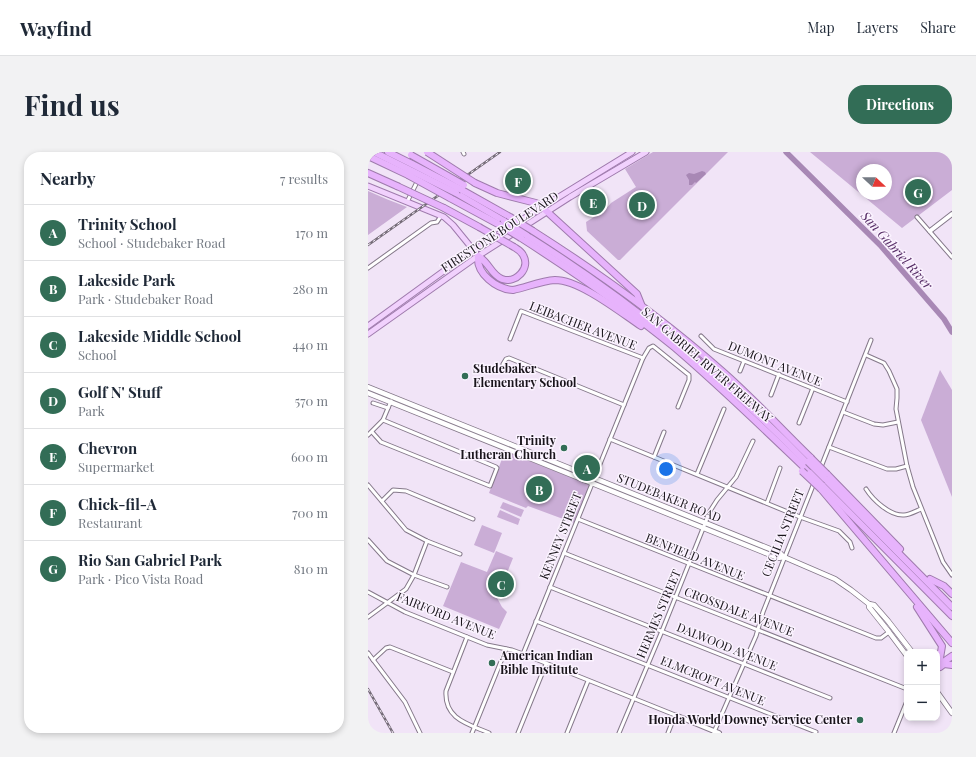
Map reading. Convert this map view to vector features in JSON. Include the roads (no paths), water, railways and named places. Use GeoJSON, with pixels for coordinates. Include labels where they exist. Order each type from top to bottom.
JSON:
{"type":"FeatureCollection","features":[{"type":"Feature","properties":{"kind":"highway"},"geometry":{"type":"LineString","coordinates":[[374,152],[410,169]]}},
{"type":"Feature","properties":{"kind":"highway","name":"SAN GABRIEL RIVER FREEWAY"},"geometry":{"type":"LineString","coordinates":[[389,152],[410,169],[458,192],[498,224],[527,234],[584,263],[641,304],[722,371],[810,460],[824,482],[872,534],[952,616]]}},
{"type":"Feature","properties":{"kind":"highway"},"geometry":{"type":"LineString","coordinates":[[428,152],[475,183],[497,193],[536,203],[542,207],[637,294],[641,304]]}},
{"type":"Feature","properties":{"kind":"highway"},"geometry":{"type":"LineString","coordinates":[[408,153],[458,192],[507,219]]}},
{"type":"Feature","properties":{"kind":"highway","name":"SAN GABRIEL RIVER FREEWAY"},"geometry":{"type":"LineString","coordinates":[[368,156],[410,169],[458,192],[472,196],[527,234],[674,348],[741,406],[772,437],[824,482],[930,579],[952,602]]}},
{"type":"Feature","properties":{"kind":"highway"},"geometry":{"type":"LineString","coordinates":[[368,160],[410,169]]}},
{"type":"Feature","properties":{"kind":"highway"},"geometry":{"type":"LineString","coordinates":[[368,173],[444,208],[479,227],[514,247],[523,254],[526,262],[523,271],[514,279],[504,280],[496,276],[484,259],[476,253]]}},
{"type":"Feature","properties":{"kind":"highway"},"geometry":{"type":"LineString","coordinates":[[527,234],[605,285],[674,337],[739,393],[810,460]]}},
{"type":"Feature","properties":{"kind":"highway"},"geometry":{"type":"LineString","coordinates":[[527,234],[601,284],[670,337],[732,390],[811,471]]}},
{"type":"Feature","properties":{"kind":"highway"},"geometry":{"type":"LineString","coordinates":[[476,253],[477,263],[486,276],[500,287],[513,290],[554,280],[570,283],[605,302],[674,348]]}},
{"type":"Feature","properties":{"kind":"highway"},"geometry":{"type":"LineString","coordinates":[[772,437],[802,471],[824,482],[952,607]]}},
{"type":"Feature","properties":{"kind":"highway"},"geometry":{"type":"LineString","coordinates":[[824,482],[901,583],[952,643]]}},
{"type":"Feature","properties":{"kind":"highway"},"geometry":{"type":"LineString","coordinates":[[930,579],[944,586],[952,594]]}},
{"type":"Feature","properties":{"kind":"highway"},"geometry":{"type":"LineString","coordinates":[[901,583],[942,646],[940,658]]}},
{"type":"Feature","properties":{"kind":"highway"},"geometry":{"type":"LineString","coordinates":[[940,664],[952,656]]}},
{"type":"Feature","properties":{"kind":"highway"},"geometry":{"type":"LineString","coordinates":[[940,666],[944,664],[952,665]]}},
{"type":"Feature","properties":{"kind":"main road","name":"FIRESTONE BOULEVARD"},"geometry":{"type":"LineString","coordinates":[[368,334],[406,308],[476,253],[532,212],[632,152]]}},
{"type":"Feature","properties":{"kind":"main road","name":"FIRESTONE BOULEVARD"},"geometry":{"type":"LineString","coordinates":[[368,326],[476,253],[548,212],[639,154],[646,152]]}},
{"type":"Feature","properties":{"kind":"main road"},"geometry":{"type":"LineString","coordinates":[[368,186],[450,221],[476,253]]}},
{"type":"Feature","properties":{"kind":"main road"},"geometry":{"type":"LineString","coordinates":[[402,302],[406,308]]}},
{"type":"Feature","properties":{"kind":"main road"},"geometry":{"type":"LineString","coordinates":[[374,321],[378,327]]}},
{"type":"Feature","properties":{"kind":"main road","name":"STUDEBAKER ROAD"},"geometry":{"type":"LineString","coordinates":[[368,390],[384,394],[392,400]]}},
{"type":"Feature","properties":{"kind":"main road","name":"STUDEBAKER ROAD"},"geometry":{"type":"LineString","coordinates":[[368,390],[705,526],[778,558],[784,557],[834,579],[869,604],[872,603],[910,649]]}},
{"type":"Feature","properties":{"kind":"main road","name":"STUDEBAKER ROAD"},"geometry":{"type":"LineString","coordinates":[[869,604],[869,607],[904,652]]}},
{"type":"Feature","properties":{"kind":"main road"},"geometry":{"type":"LineString","coordinates":[[940,696],[952,713]]}},
{"type":"Feature","properties":{"kind":"street"},"geometry":{"type":"LineString","coordinates":[[408,202],[428,152]]}},
{"type":"Feature","properties":{"kind":"street"},"geometry":{"type":"LineString","coordinates":[[930,231],[952,214]]}},
{"type":"Feature","properties":{"kind":"street"},"geometry":{"type":"LineString","coordinates":[[368,268],[431,223],[437,222],[441,216]]}},
{"type":"Feature","properties":{"kind":"street"},"geometry":{"type":"LineString","coordinates":[[917,216],[952,257]]}},
{"type":"Feature","properties":{"kind":"street","name":"LEIBACHER AVENUE"},"geometry":{"type":"LineString","coordinates":[[510,339],[520,311],[643,358],[649,348],[653,346],[689,375],[689,380],[678,407]]}},
{"type":"Feature","properties":{"kind":"street","name":"DUMONT AVENUE"},"geometry":{"type":"LineString","coordinates":[[701,336],[714,349],[847,402]]}},
{"type":"Feature","properties":{"kind":"street","name":"CECILIA STREET"},"geometry":{"type":"LineString","coordinates":[[716,732],[745,664],[784,557],[871,340]]}},
{"type":"Feature","properties":{"kind":"street"},"geometry":{"type":"LineString","coordinates":[[866,355],[884,364],[889,371],[897,389],[896,409],[898,422],[913,487],[944,562],[952,575]]}},
{"type":"Feature","properties":{"kind":"street"},"geometry":{"type":"LineString","coordinates":[[503,364],[508,358],[515,360],[624,405]]}},
{"type":"Feature","properties":{"kind":"street","name":"KENNEY STREET"},"geometry":{"type":"LineString","coordinates":[[523,654],[643,358]]}},
{"type":"Feature","properties":{"kind":"street"},"geometry":{"type":"LineString","coordinates":[[740,371],[744,361]]}},
{"type":"Feature","properties":{"kind":"street"},"geometry":{"type":"LineString","coordinates":[[770,396],[779,374]]}},
{"type":"Feature","properties":{"kind":"street"},"geometry":{"type":"LineString","coordinates":[[799,423],[813,388]]}},
{"type":"Feature","properties":{"kind":"street"},"geometry":{"type":"LineString","coordinates":[[368,435],[383,420],[392,400]]}},
{"type":"Feature","properties":{"kind":"street"},"geometry":{"type":"LineString","coordinates":[[373,402],[388,408]]}},
{"type":"Feature","properties":{"kind":"street"},"geometry":{"type":"LineString","coordinates":[[697,474],[724,409]]}},
{"type":"Feature","properties":{"kind":"street"},"geometry":{"type":"LineString","coordinates":[[843,412],[874,424],[883,425],[898,422]]}},
{"type":"Feature","properties":{"kind":"street"},"geometry":{"type":"LineString","coordinates":[[372,432],[381,442],[490,486],[497,468],[496,467],[383,420]]}},
{"type":"Feature","properties":{"kind":"street"},"geometry":{"type":"LineString","coordinates":[[654,457],[664,432]]}},
{"type":"Feature","properties":{"kind":"street"},"geometry":{"type":"LineString","coordinates":[[610,439],[800,517],[839,531],[850,542],[852,548]]}},
{"type":"Feature","properties":{"kind":"street","name":"HERMES STREET"},"geometry":{"type":"LineString","coordinates":[[619,733],[705,526],[717,500],[736,477],[753,441]]}},
{"type":"Feature","properties":{"kind":"street"},"geometry":{"type":"LineString","coordinates":[[829,447],[887,469],[896,469],[907,466]]}},
{"type":"Feature","properties":{"kind":"street"},"geometry":{"type":"LineString","coordinates":[[767,503],[780,468]]}},
{"type":"Feature","properties":{"kind":"street"},"geometry":{"type":"LineString","coordinates":[[368,485],[406,530],[427,541],[460,554]]}},
{"type":"Feature","properties":{"kind":"street"},"geometry":{"type":"LineString","coordinates":[[866,489],[884,508],[900,515],[905,515],[921,509]]}},
{"type":"Feature","properties":{"kind":"street"},"geometry":{"type":"LineString","coordinates":[[382,501],[393,490],[406,491],[473,519]]}},
{"type":"Feature","properties":{"kind":"street","name":"BENFIELD AVENUE"},"geometry":{"type":"LineString","coordinates":[[578,519],[876,638],[881,638],[894,628]]}},
{"type":"Feature","properties":{"kind":"street"},"geometry":{"type":"LineString","coordinates":[[368,540],[387,561],[414,575],[447,587]]}},
{"type":"Feature","properties":{"kind":"street"},"geometry":{"type":"LineString","coordinates":[[368,617],[406,589],[414,575],[427,541]]}},
{"type":"Feature","properties":{"kind":"street","name":"CROSSDALE AVENUE"},"geometry":{"type":"LineString","coordinates":[[564,553],[904,688]]}},
{"type":"Feature","properties":{"kind":"street","name":"DALWOOD AVENUE"},"geometry":{"type":"LineString","coordinates":[[550,588],[830,698]]}},
{"type":"Feature","properties":{"kind":"street","name":"FAIRFORD AVENUE"},"geometry":{"type":"LineString","coordinates":[[368,592],[405,612],[467,637],[487,645],[523,654],[588,681],[633,697],[716,732]]}},
{"type":"Feature","properties":{"kind":"street","name":"ELMCROFT AVENUE"},"geometry":{"type":"LineString","coordinates":[[536,621],[816,732]]}},
{"type":"Feature","properties":{"kind":"street"},"geometry":{"type":"LineString","coordinates":[[467,637],[453,672],[446,695],[446,700],[452,713],[458,720],[489,733]]}},
{"type":"Feature","properties":{"kind":"street"},"geometry":{"type":"LineString","coordinates":[[373,660],[386,648],[390,647],[453,672]]}},
{"type":"Feature","properties":{"kind":"street"},"geometry":{"type":"LineString","coordinates":[[472,733],[506,649]]}},
{"type":"Feature","properties":{"kind":"street"},"geometry":{"type":"LineString","coordinates":[[368,653],[405,702],[420,733]]}},
{"type":"Feature","properties":{"kind":"street"},"geometry":{"type":"LineString","coordinates":[[518,733],[546,664]]}},
{"type":"Feature","properties":{"kind":"street"},"geometry":{"type":"LineString","coordinates":[[567,733],[588,681]]}},
{"type":"Feature","properties":{"kind":"street"},"geometry":{"type":"LineString","coordinates":[[894,733],[904,708]]}},
{"type":"Feature","properties":{"kind":"street"},"geometry":{"type":"LineString","coordinates":[[668,733],[675,715]]}},
{"type":"Feature","properties":{"kind":"waterway","name":"San Gabriel River"},"geometry":{"type":"LineString","coordinates":[[786,152],[880,245],[944,319],[952,332]]}},
{"type":"Feature","properties":{"kind":"railway"},"geometry":{"type":"LineString","coordinates":[[368,245],[500,152]]}},
{"type":"Feature","properties":{"kind":"railway"},"geometry":{"type":"LineString","coordinates":[[368,689],[393,733]]}},
{"type":"Feature","properties":{"kind":"place","name":"Chick-fil-A"},"geometry":{"type":"Point","coordinates":[518,181]}},
{"type":"Feature","properties":{"kind":"place","name":"Rio San Gabriel Park"},"geometry":{"type":"Point","coordinates":[918,192]}},
{"type":"Feature","properties":{"kind":"place","name":"Chevron"},"geometry":{"type":"Point","coordinates":[593,202]}},
{"type":"Feature","properties":{"kind":"place","name":"Golf N' Stuff"},"geometry":{"type":"Point","coordinates":[642,205]}},
{"type":"Feature","properties":{"kind":"place","name":"Studebaker Elementary School"},"geometry":{"type":"Point","coordinates":[465,376]}},
{"type":"Feature","properties":{"kind":"place","name":"Trinity Lutheran Church"},"geometry":{"type":"Point","coordinates":[564,448]}},
{"type":"Feature","properties":{"kind":"place","name":"Trinity School"},"geometry":{"type":"Point","coordinates":[587,468]}},
{"type":"Feature","properties":{"kind":"place","name":"Lakeside Park"},"geometry":{"type":"Point","coordinates":[539,489]}},
{"type":"Feature","properties":{"kind":"place","name":"Lakeside Middle School"},"geometry":{"type":"Point","coordinates":[501,584]}},
{"type":"Feature","properties":{"kind":"place","name":"American Indian Bible Institute"},"geometry":{"type":"Point","coordinates":[492,663]}},
{"type":"Feature","properties":{"kind":"place","name":"Honda World Downey Service Center"},"geometry":{"type":"Point","coordinates":[860,720]}}]}
